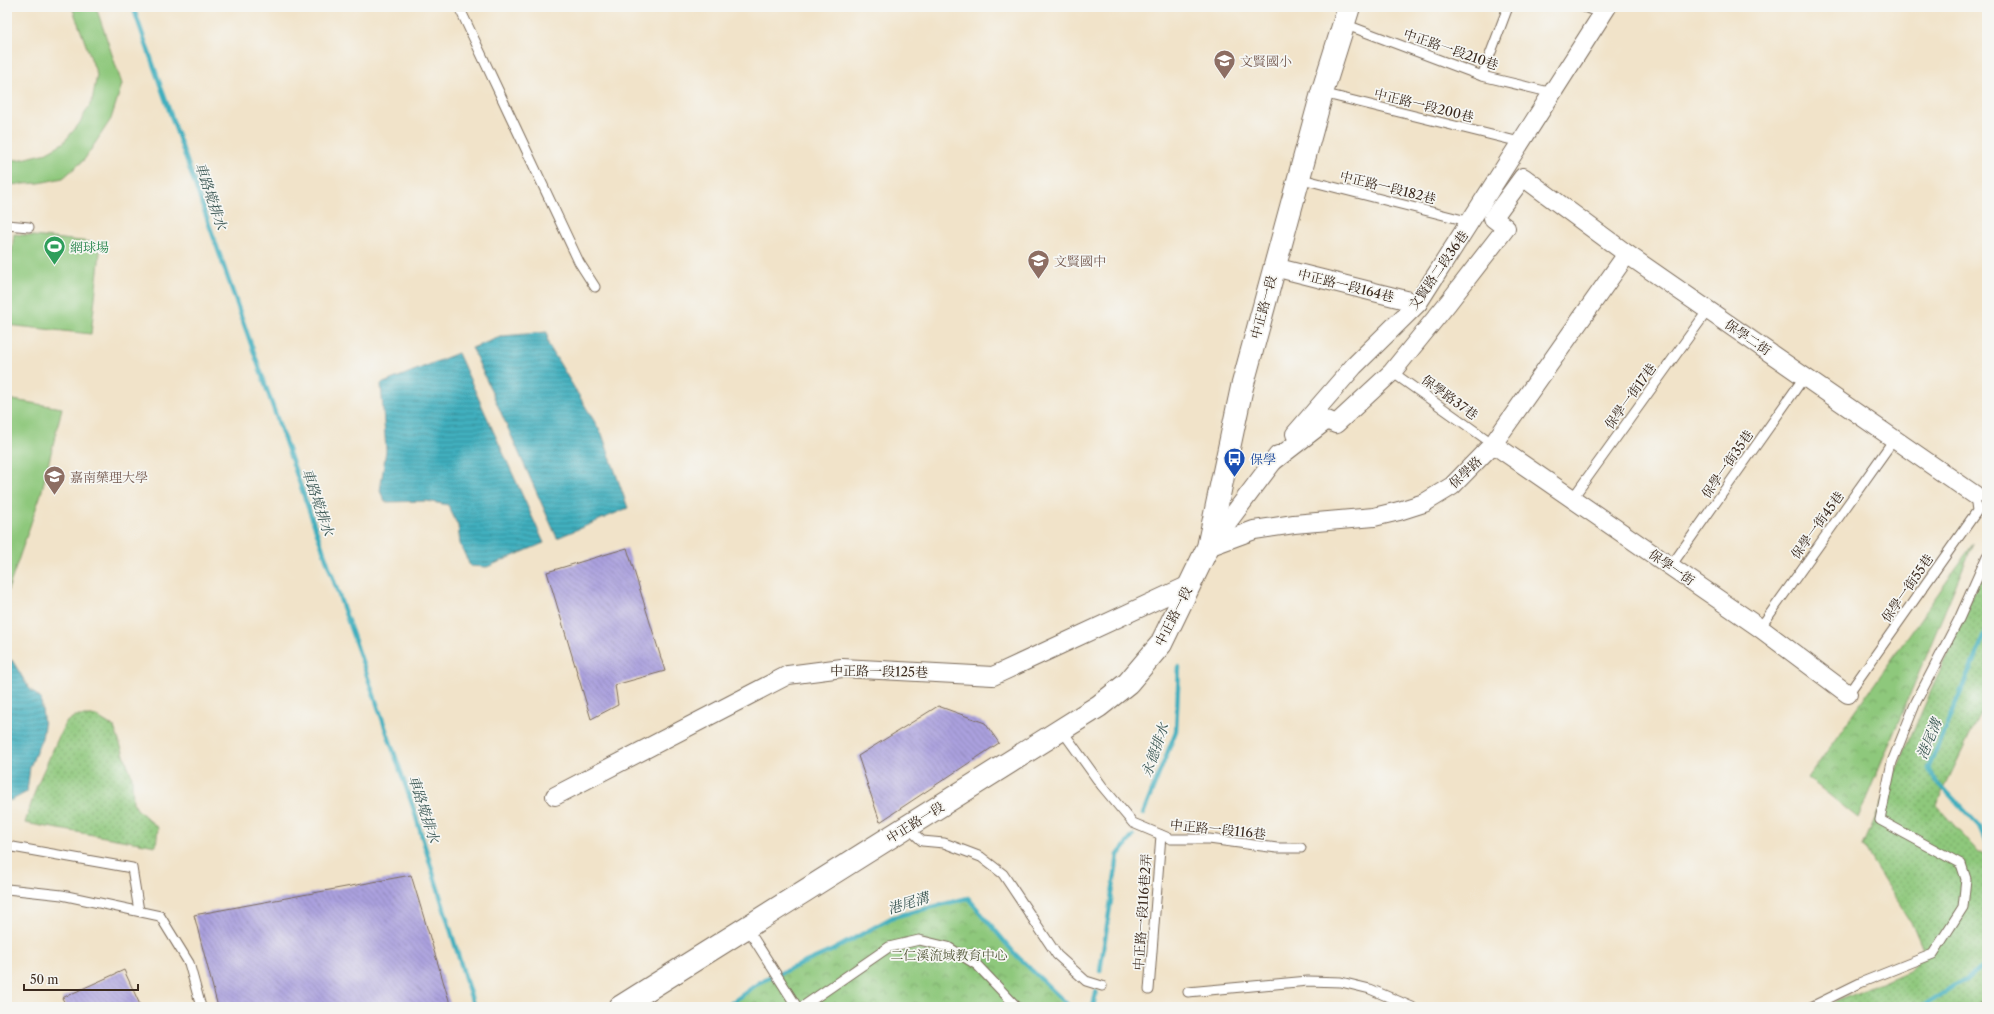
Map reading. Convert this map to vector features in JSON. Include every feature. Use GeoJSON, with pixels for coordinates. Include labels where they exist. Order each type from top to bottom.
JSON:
{"type":"FeatureCollection","features":[{"type":"Feature","properties":{"kind":"main road","name":"中正路一段"},"geometry":{"type":"LineString","coordinates":[[620,1007],[908,827],[1060,729],[1099,706],[1128,683],[1161,644],[1208,547],[1242,386],[1298,178],[1346,15]]}},
{"type":"Feature","properties":{"kind":"street","name":"文賢路二段36巷"},"geometry":{"type":"LineString","coordinates":[[1208,547],[1270,464],[1354,366],[1418,303],[1605,11]]}},
{"type":"Feature","properties":{"kind":"street","name":"保學二街"},"geometry":{"type":"LineString","coordinates":[[1392,372],[1506,228],[1493,218],[1523,176],[1627,254],[1896,438],[1975,495]]}},
{"type":"Feature","properties":{"kind":"street","name":"保學路"},"geometry":{"type":"LineString","coordinates":[[1208,547],[1254,530],[1294,524],[1374,517],[1424,503],[1452,486],[1493,444],[1627,254]]}},
{"type":"Feature","properties":{"kind":"street","name":"中正路一段164巷"},"geometry":{"type":"LineString","coordinates":[[1274,267],[1418,303]]}},
{"type":"Feature","properties":{"kind":"street"},"geometry":{"type":"LineString","coordinates":[[1270,464],[1327,420],[1336,424],[1392,372]]}},
{"type":"Feature","properties":{"kind":"street","name":"保學一街"},"geometry":{"type":"LineString","coordinates":[[1493,444],[1760,628],[1848,694]]}},
{"type":"Feature","properties":{"kind":"street","name":"中正路一段125巷"},"geometry":{"type":"LineString","coordinates":[[555,796],[788,675],[842,668],[992,676],[1190,585]]}},
{"type":"Feature","properties":{"kind":"lane"},"geometry":{"type":"LineString","coordinates":[[459,7],[579,262],[595,288]]}},
{"type":"Feature","properties":{"kind":"lane"},"geometry":{"type":"LineString","coordinates":[[1482,76],[1508,7]]}},
{"type":"Feature","properties":{"kind":"lane"},"geometry":{"type":"LineString","coordinates":[[1584,7],[1605,11]]}},
{"type":"Feature","properties":{"kind":"lane","name":"中正路一段210巷"},"geometry":{"type":"LineString","coordinates":[[1346,15],[1482,76],[1553,93]]}},
{"type":"Feature","properties":{"kind":"lane","name":"中正路一段200巷"},"geometry":{"type":"LineString","coordinates":[[1322,93],[1520,142]]}},
{"type":"Feature","properties":{"kind":"lane","name":"中正路一段182巷"},"geometry":{"type":"LineString","coordinates":[[1298,178],[1471,222]]}},
{"type":"Feature","properties":{"kind":"lane"},"geometry":{"type":"LineString","coordinates":[[7,225],[28,227]]}},
{"type":"Feature","properties":{"kind":"lane","name":"保學一街17巷"},"geometry":{"type":"LineString","coordinates":[[1572,498],[1708,310]]}},
{"type":"Feature","properties":{"kind":"lane","name":"保學路37巷"},"geometry":{"type":"LineString","coordinates":[[1392,372],[1493,444]]}},
{"type":"Feature","properties":{"kind":"lane","name":"保學一街35巷"},"geometry":{"type":"LineString","coordinates":[[1671,566],[1805,376]]}},
{"type":"Feature","properties":{"kind":"lane","name":"保學一街45巷"},"geometry":{"type":"LineString","coordinates":[[1760,628],[1896,438]]}},
{"type":"Feature","properties":{"kind":"lane","name":"保學一街55巷"},"geometry":{"type":"LineString","coordinates":[[1848,694],[1977,511],[1975,495]]}},
{"type":"Feature","properties":{"kind":"lane"},"geometry":{"type":"LineString","coordinates":[[1812,1007],[1860,983],[1934,954],[1963,907],[1966,879],[1961,864],[1880,820],[1892,762],[1916,702],[1959,619],[1987,556]]}},
{"type":"Feature","properties":{"kind":"lane","name":"中正路一段116巷"},"geometry":{"type":"LineString","coordinates":[[1060,729],[1102,786],[1133,823],[1171,839],[1208,839],[1277,848],[1302,848]]}},
{"type":"Feature","properties":{"kind":"lane"},"geometry":{"type":"LineString","coordinates":[[908,827],[922,841],[944,843],[981,857],[1003,874],[1057,955],[1086,981],[1102,986]]}},
{"type":"Feature","properties":{"kind":"lane","name":"中正路一段116巷2弄"},"geometry":{"type":"LineString","coordinates":[[1149,990],[1161,835]]}},
{"type":"Feature","properties":{"kind":"lane"},"geometry":{"type":"LineString","coordinates":[[7,846],[132,868],[139,910]]}},
{"type":"Feature","properties":{"kind":"lane"},"geometry":{"type":"LineString","coordinates":[[7,888],[62,895],[139,910],[160,916],[189,963],[201,1007]]}},
{"type":"Feature","properties":{"kind":"lane"},"geometry":{"type":"LineString","coordinates":[[747,928],[794,1004]]}},
{"type":"Feature","properties":{"kind":"lane"},"geometry":{"type":"LineString","coordinates":[[802,1007],[889,947],[919,940],[948,947],[977,965],[1017,1007]]}},
{"type":"Feature","properties":{"kind":"lane"},"geometry":{"type":"LineString","coordinates":[[1188,992],[1308,981],[1340,982],[1370,989],[1412,1007]]}},
{"type":"Feature","properties":{"kind":"green space"},"geometry":{"type":"Polygon","coordinates":[[[72,7],[96,7],[122,84],[111,119],[84,160],[63,178],[39,183],[7,185],[7,159],[18,160],[43,154],[63,143],[79,124],[92,101],[97,75],[72,7]]]}},
{"type":"Feature","properties":{"kind":"green space","name":"網球場"},"geometry":{"type":"Polygon","coordinates":[[[14,234],[101,243],[91,334],[7,325],[7,292],[14,234]]]}},
{"type":"Feature","properties":{"kind":"green space"},"geometry":{"type":"Polygon","coordinates":[[[7,399],[62,408],[41,494],[7,593],[7,399]]]}},
{"type":"Feature","properties":{"kind":"green space"},"geometry":{"type":"Polygon","coordinates":[[[1973,544],[1858,818],[1808,778],[1973,544]]]}},
{"type":"Feature","properties":{"kind":"green space"},"geometry":{"type":"Polygon","coordinates":[[[1987,563],[1987,699],[1936,805],[1979,853],[1987,854],[1987,1007],[1824,1007],[1909,971],[1925,954],[1914,928],[1863,846],[1987,563]]]}},
{"type":"Feature","properties":{"kind":"green space"},"geometry":{"type":"Polygon","coordinates":[[[75,716],[96,716],[114,727],[132,777],[133,802],[137,809],[158,828],[156,846],[25,823],[37,785],[65,723],[75,716]]]}},
{"type":"Feature","properties":{"kind":"green space","name":"二仁溪流域教育中心"},"geometry":{"type":"Polygon","coordinates":[[[968,898],[1015,954],[1070,1007],[726,1007],[760,982],[833,950],[893,917],[968,898]]]}},
{"type":"Feature","properties":{"kind":"water"},"geometry":{"type":"Polygon","coordinates":[[[547,332],[548,344],[602,434],[628,508],[557,538],[472,348],[503,336],[547,332]]]}},
{"type":"Feature","properties":{"kind":"water"},"geometry":{"type":"Polygon","coordinates":[[[458,353],[544,543],[487,567],[470,566],[460,544],[458,526],[448,505],[427,501],[385,502],[380,491],[386,450],[381,384],[458,353]]]}},
{"type":"Feature","properties":{"kind":"water"},"geometry":{"type":"Polygon","coordinates":[[[12,660],[29,688],[41,699],[44,727],[42,738],[30,767],[27,792],[7,801],[7,662],[12,660]]]}},
{"type":"Feature","properties":{"kind":"building"},"geometry":{"type":"Polygon","coordinates":[[[627,548],[665,671],[615,685],[618,705],[591,719],[547,572],[627,548]]]}},
{"type":"Feature","properties":{"kind":"building"},"geometry":{"type":"Polygon","coordinates":[[[938,706],[985,723],[999,743],[880,822],[858,756],[938,706]]]}},
{"type":"Feature","properties":{"kind":"building"},"geometry":{"type":"Polygon","coordinates":[[[411,875],[451,1007],[218,1007],[194,915],[411,875]]]}},
{"type":"Feature","properties":{"kind":"building"},"geometry":{"type":"Polygon","coordinates":[[[124,970],[141,1007],[67,1007],[62,998],[124,970]]]}},
{"type":"Feature","properties":{"kind":"waterway","name":"車路墘排水"},"geometry":{"type":"LineString","coordinates":[[133,7],[412,804],[474,1007]]}},
{"type":"Feature","properties":{"kind":"waterway","name":"港尾溝"},"geometry":{"type":"LineString","coordinates":[[1987,629],[1928,769],[1933,777],[1979,826],[1987,844]]}},
{"type":"Feature","properties":{"kind":"waterway","name":"永德排水"},"geometry":{"type":"LineString","coordinates":[[1143,814],[1176,731],[1179,667]]}},
{"type":"Feature","properties":{"kind":"waterway","name":"永德排水"},"geometry":{"type":"LineString","coordinates":[[1100,971],[1118,855],[1133,836]]}},
{"type":"Feature","properties":{"kind":"waterway","name":"港尾溝"},"geometry":{"type":"LineString","coordinates":[[726,1007],[760,982],[833,950],[893,917],[968,898],[1015,954],[1070,1007]]}},
{"type":"Feature","properties":{"kind":"waterway","name":"港尾溝"},"geometry":{"type":"LineString","coordinates":[[1922,1007],[1987,965]]}},
{"type":"Feature","properties":{"kind":"waterway","name":"永德排水"},"geometry":{"type":"LineString","coordinates":[[1093,1007],[1096,992]]}},
{"type":"Feature","properties":{"kind":"place","name":"文賢國小"},"geometry":{"type":"Point","coordinates":[1224,80]}},
{"type":"Feature","properties":{"kind":"place","name":"網球場"},"geometry":{"type":"Point","coordinates":[54,266]}},
{"type":"Feature","properties":{"kind":"place","name":"文賢國中"},"geometry":{"type":"Point","coordinates":[1039,280]}},
{"type":"Feature","properties":{"kind":"place","name":"保學"},"geometry":{"type":"Point","coordinates":[1235,478]}},
{"type":"Feature","properties":{"kind":"place","name":"嘉南藥理大學"},"geometry":{"type":"Point","coordinates":[54,496]}}]}
